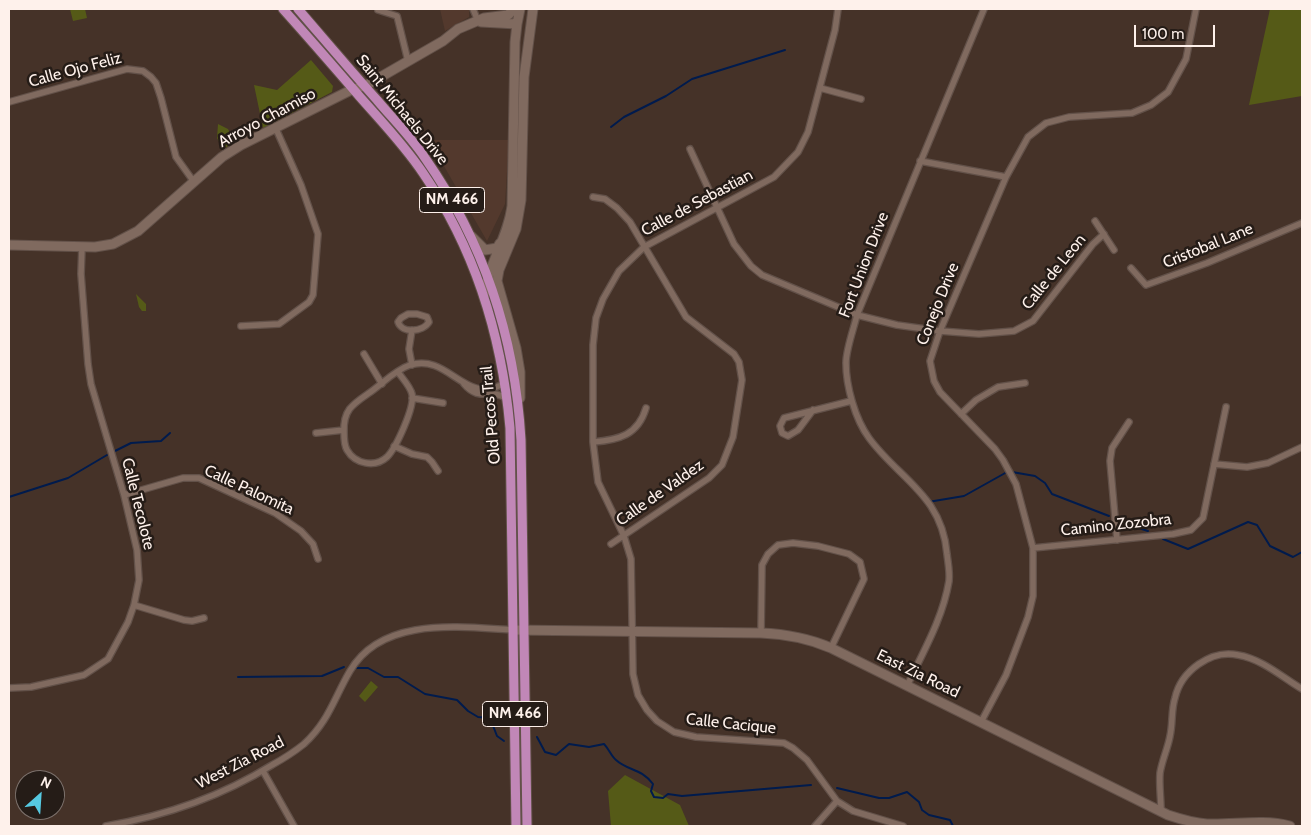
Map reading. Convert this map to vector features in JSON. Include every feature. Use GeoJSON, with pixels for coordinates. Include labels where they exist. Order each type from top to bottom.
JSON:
{"type":"FeatureCollection","features":[{"type":"Feature","properties":{"kind":"main road","name":"Saint Michaels Drive"},"geometry":{"type":"LineString","coordinates":[[284,9],[399,142],[435,192],[466,249],[484,296]]}},
{"type":"Feature","properties":{"kind":"main road","name":"Saint Michaels Drive"},"geometry":{"type":"LineString","coordinates":[[298,9],[424,157],[443,184],[471,236],[488,275],[506,332],[520,410]]}},
{"type":"Feature","properties":{"kind":"main road","name":"Old Pecos Trail"},"geometry":{"type":"LineString","coordinates":[[484,296],[506,383],[510,428],[516,826]]}},
{"type":"Feature","properties":{"kind":"main road"},"geometry":{"type":"LineString","coordinates":[[506,383],[513,390],[521,440]]}},
{"type":"Feature","properties":{"kind":"main road","name":"Old Pecos Trail"},"geometry":{"type":"LineString","coordinates":[[520,410],[527,826]]}},
{"type":"Feature","properties":{"kind":"street"},"geometry":{"type":"LineString","coordinates":[[473,9],[478,21],[517,24],[523,21],[526,9]]}},
{"type":"Feature","properties":{"kind":"street","name":"Arroyo Chamiso"},"geometry":{"type":"LineString","coordinates":[[9,245],[82,247],[113,244],[132,235],[222,157],[241,145],[353,89],[364,86],[449,38],[458,29],[484,18],[504,16],[514,9]]}},
{"type":"Feature","properties":{"kind":"street","name":"Old Pecos Trail"},"geometry":{"type":"LineString","coordinates":[[484,296],[488,275],[506,232],[511,213],[517,24],[520,9]]}},
{"type":"Feature","properties":{"kind":"street","name":"Old Pecos Trail"},"geometry":{"type":"LineString","coordinates":[[520,410],[520,372],[516,348],[497,281],[499,270],[516,229],[522,200],[524,77],[533,9]]}},
{"type":"Feature","properties":{"kind":"street","name":"Calle de Sebastian"},"geometry":{"type":"LineString","coordinates":[[632,630],[631,559],[624,536],[598,482],[593,442],[593,345],[596,318],[619,271],[644,247],[774,177],[798,152],[808,132],[835,30],[838,9]]}},
{"type":"Feature","properties":{"kind":"street","name":"Fort Union Drive"},"geometry":{"type":"LineString","coordinates":[[907,686],[943,609],[949,579],[946,546],[934,510],[918,488],[868,437],[851,401],[846,361],[857,314],[984,9]]}},
{"type":"Feature","properties":{"kind":"street","name":"Conejo Drive"},"geometry":{"type":"LineString","coordinates":[[981,722],[1006,675],[1028,617],[1033,588],[1033,548],[1016,484],[1003,460],[940,392],[934,381],[930,361],[940,332],[1006,176],[1028,137],[1046,123],[1069,117],[1132,113],[1152,105],[1168,92],[1186,59],[1196,9]]}},
{"type":"Feature","properties":{"kind":"street"},"geometry":{"type":"LineString","coordinates":[[378,10],[397,16],[408,61]]}},
{"type":"Feature","properties":{"kind":"street","name":"Calle Ojo Feliz"},"geometry":{"type":"LineString","coordinates":[[9,102],[127,68],[143,71],[151,76],[158,87],[176,157],[194,182]]}},
{"type":"Feature","properties":{"kind":"street"},"geometry":{"type":"LineString","coordinates":[[820,88],[861,99]]}},
{"type":"Feature","properties":{"kind":"street"},"geometry":{"type":"LineString","coordinates":[[241,326],[279,324],[309,302],[313,295],[318,234],[301,185],[276,128]]}},
{"type":"Feature","properties":{"kind":"street","name":"Calle de Leon"},"geometry":{"type":"LineString","coordinates":[[690,149],[734,244],[751,266],[762,275],[857,314],[897,325],[940,332],[979,334],[1014,332],[1033,321],[1093,244],[1104,234]]}},
{"type":"Feature","properties":{"kind":"street"},"geometry":{"type":"LineString","coordinates":[[920,161],[1006,176]]}},
{"type":"Feature","properties":{"kind":"street","name":"Calle de Valdez"},"geometry":{"type":"LineString","coordinates":[[593,196],[605,199],[617,208],[630,222],[686,317],[734,354],[740,362],[742,380],[733,437],[722,465],[709,478],[611,544]]}},
{"type":"Feature","properties":{"kind":"street","name":"Calle de Leon"},"geometry":{"type":"LineString","coordinates":[[1095,221],[1114,250]]}},
{"type":"Feature","properties":{"kind":"street","name":"Cristobal Lane"},"geometry":{"type":"LineString","coordinates":[[1131,268],[1146,286],[1207,263],[1302,223]]}},
{"type":"Feature","properties":{"kind":"street"},"geometry":{"type":"LineString","coordinates":[[471,236],[482,248],[492,250],[498,246],[506,232]]}},
{"type":"Feature","properties":{"kind":"street","name":"Calle Tecolote"},"geometry":{"type":"LineString","coordinates":[[9,688],[31,687],[84,676],[108,659],[128,622],[134,605],[138,580],[137,550],[124,495],[91,384],[88,364],[81,274],[82,247]]}},
{"type":"Feature","properties":{"kind":"street"},"geometry":{"type":"LineString","coordinates":[[408,314],[428,317],[429,322],[425,327],[412,330],[401,327],[398,324],[399,319],[408,314]]}},
{"type":"Feature","properties":{"kind":"street"},"geometry":{"type":"LineString","coordinates":[[412,330],[409,349],[412,365]]}},
{"type":"Feature","properties":{"kind":"street"},"geometry":{"type":"LineString","coordinates":[[364,354],[382,384]]}},
{"type":"Feature","properties":{"kind":"street"},"geometry":{"type":"LineString","coordinates":[[398,372],[410,389],[412,398],[411,408],[390,454],[382,461],[364,463],[347,451],[344,419],[355,403],[398,372],[412,365],[436,366],[447,371],[473,392],[481,395],[499,394],[507,400]]}},
{"type":"Feature","properties":{"kind":"street"},"geometry":{"type":"LineString","coordinates":[[461,381],[482,390],[494,389],[506,383]]}},
{"type":"Feature","properties":{"kind":"street"},"geometry":{"type":"LineString","coordinates":[[961,414],[976,400],[998,386],[1025,383]]}},
{"type":"Feature","properties":{"kind":"street"},"geometry":{"type":"LineString","coordinates":[[412,398],[443,403]]}},
{"type":"Feature","properties":{"kind":"street"},"geometry":{"type":"LineString","coordinates":[[813,410],[795,433],[788,436],[782,434],[780,426],[784,418],[813,410],[851,401]]}},
{"type":"Feature","properties":{"kind":"street","name":"Camino Zozobra"},"geometry":{"type":"LineString","coordinates":[[1033,548],[1173,534],[1191,530],[1203,518],[1226,407]]}},
{"type":"Feature","properties":{"kind":"street"},"geometry":{"type":"LineString","coordinates":[[593,442],[611,440],[628,434],[643,419],[646,408]]}},
{"type":"Feature","properties":{"kind":"street"},"geometry":{"type":"LineString","coordinates":[[1117,540],[1110,461],[1112,448],[1130,422]]}},
{"type":"Feature","properties":{"kind":"street"},"geometry":{"type":"LineString","coordinates":[[316,433],[344,430]]}},
{"type":"Feature","properties":{"kind":"street"},"geometry":{"type":"LineString","coordinates":[[394,446],[412,454],[427,457],[438,471]]}},
{"type":"Feature","properties":{"kind":"street"},"geometry":{"type":"LineString","coordinates":[[1214,464],[1247,467],[1268,462],[1302,447]]}},
{"type":"Feature","properties":{"kind":"street","name":"Calle Palomita"},"geometry":{"type":"LineString","coordinates":[[124,495],[183,478],[199,478],[275,513],[295,526],[312,544],[318,558]]}},
{"type":"Feature","properties":{"kind":"street"},"geometry":{"type":"LineString","coordinates":[[760,633],[762,565],[768,554],[778,545],[793,543],[818,546],[849,554],[860,562],[864,579],[831,648]]}},
{"type":"Feature","properties":{"kind":"street"},"geometry":{"type":"LineString","coordinates":[[134,605],[184,620],[192,621],[204,618]]}},
{"type":"Feature","properties":{"kind":"street","name":"West Zia Road"},"geometry":{"type":"LineString","coordinates":[[106,826],[171,810],[222,791],[263,771],[295,751],[312,736],[332,709],[357,661],[366,651],[382,641],[407,632],[434,627],[513,630]]}},
{"type":"Feature","properties":{"kind":"street","name":"East Zia Road"},"geometry":{"type":"LineString","coordinates":[[513,630],[760,633],[792,635],[812,640],[1176,818],[1199,823],[1255,822],[1290,826]]}},
{"type":"Feature","properties":{"kind":"street","name":"Calle Cacique"},"geometry":{"type":"LineString","coordinates":[[632,630],[633,674],[638,695],[647,710],[657,721],[674,732],[696,737],[784,743],[807,760],[837,801],[854,811],[902,826]]}},
{"type":"Feature","properties":{"kind":"street"},"geometry":{"type":"LineString","coordinates":[[1161,811],[1161,770],[1171,733],[1174,698],[1182,681],[1197,665],[1212,657],[1236,654],[1256,661],[1302,689]]}},
{"type":"Feature","properties":{"kind":"street"},"geometry":{"type":"LineString","coordinates":[[263,771],[294,826]]}},
{"type":"Feature","properties":{"kind":"street"},"geometry":{"type":"LineString","coordinates":[[815,826],[837,801]]}},
{"type":"Feature","properties":{"kind":"shaded area"},"geometry":{"type":"Polygon","coordinates":[[[440,9],[469,9],[469,17],[445,31],[440,9]]]}},
{"type":"Feature","properties":{"kind":"shaded area"},"geometry":{"type":"Polygon","coordinates":[[[429,140],[509,140],[505,204],[487,241],[429,140]]]}},
{"type":"Feature","properties":{"kind":"green space"},"geometry":{"type":"Polygon","coordinates":[[[70,9],[85,9],[87,18],[73,21],[70,9]]]}},
{"type":"Feature","properties":{"kind":"green space"},"geometry":{"type":"Polygon","coordinates":[[[1270,9],[1302,9],[1302,96],[1249,105],[1270,9]]]}},
{"type":"Feature","properties":{"kind":"green space"},"geometry":{"type":"Polygon","coordinates":[[[311,60],[333,86],[332,92],[263,128],[254,85],[277,90],[311,60]]]}},
{"type":"Feature","properties":{"kind":"green space"},"geometry":{"type":"Polygon","coordinates":[[[218,124],[228,129],[235,142],[223,149],[217,138],[218,124]]]}},
{"type":"Feature","properties":{"kind":"green space"},"geometry":{"type":"Polygon","coordinates":[[[136,294],[146,304],[146,311],[142,311],[139,307],[136,294]]]}},
{"type":"Feature","properties":{"kind":"green space"},"geometry":{"type":"Polygon","coordinates":[[[371,681],[378,687],[365,702],[359,696],[371,681]]]}},
{"type":"Feature","properties":{"kind":"green space"},"geometry":{"type":"Polygon","coordinates":[[[625,775],[680,805],[689,826],[611,826],[608,791],[625,775]]]}},
{"type":"Feature","properties":{"kind":"waterway"},"geometry":{"type":"LineString","coordinates":[[611,127],[624,117],[666,96],[692,79],[785,50]]}},
{"type":"Feature","properties":{"kind":"waterway"},"geometry":{"type":"LineString","coordinates":[[115,451],[131,443],[161,441],[170,433]]}},
{"type":"Feature","properties":{"kind":"waterway"},"geometry":{"type":"LineString","coordinates":[[9,497],[68,478],[107,455]]}},
{"type":"Feature","properties":{"kind":"waterway"},"geometry":{"type":"LineString","coordinates":[[928,502],[964,496],[1007,472]]}},
{"type":"Feature","properties":{"kind":"waterway"},"geometry":{"type":"LineString","coordinates":[[1012,472],[1035,476],[1045,483],[1052,494],[1109,516]]}},
{"type":"Feature","properties":{"kind":"waterway"},"geometry":{"type":"LineString","coordinates":[[1120,522],[1148,531]]}},
{"type":"Feature","properties":{"kind":"waterway"},"geometry":{"type":"LineString","coordinates":[[1163,539],[1188,549],[1248,522],[1257,525],[1270,546],[1293,557],[1302,552]]}},
{"type":"Feature","properties":{"kind":"waterway"},"geometry":{"type":"LineString","coordinates":[[238,677],[322,676],[344,667]]}},
{"type":"Feature","properties":{"kind":"waterway"},"geometry":{"type":"LineString","coordinates":[[357,668],[368,668],[384,677],[398,677],[425,694],[457,700],[468,711],[478,717],[490,718],[497,736],[504,741]]}},
{"type":"Feature","properties":{"kind":"waterway"},"geometry":{"type":"LineString","coordinates":[[537,737],[545,752],[556,755],[569,744],[589,747],[604,744],[616,760],[644,775],[653,784],[651,791],[654,797],[663,798],[668,794],[682,796],[811,785]]}},
{"type":"Feature","properties":{"kind":"waterway"},"geometry":{"type":"LineString","coordinates":[[837,788],[879,798],[889,798],[907,792],[919,802],[922,810],[929,815],[950,820],[953,826]]}}]}
